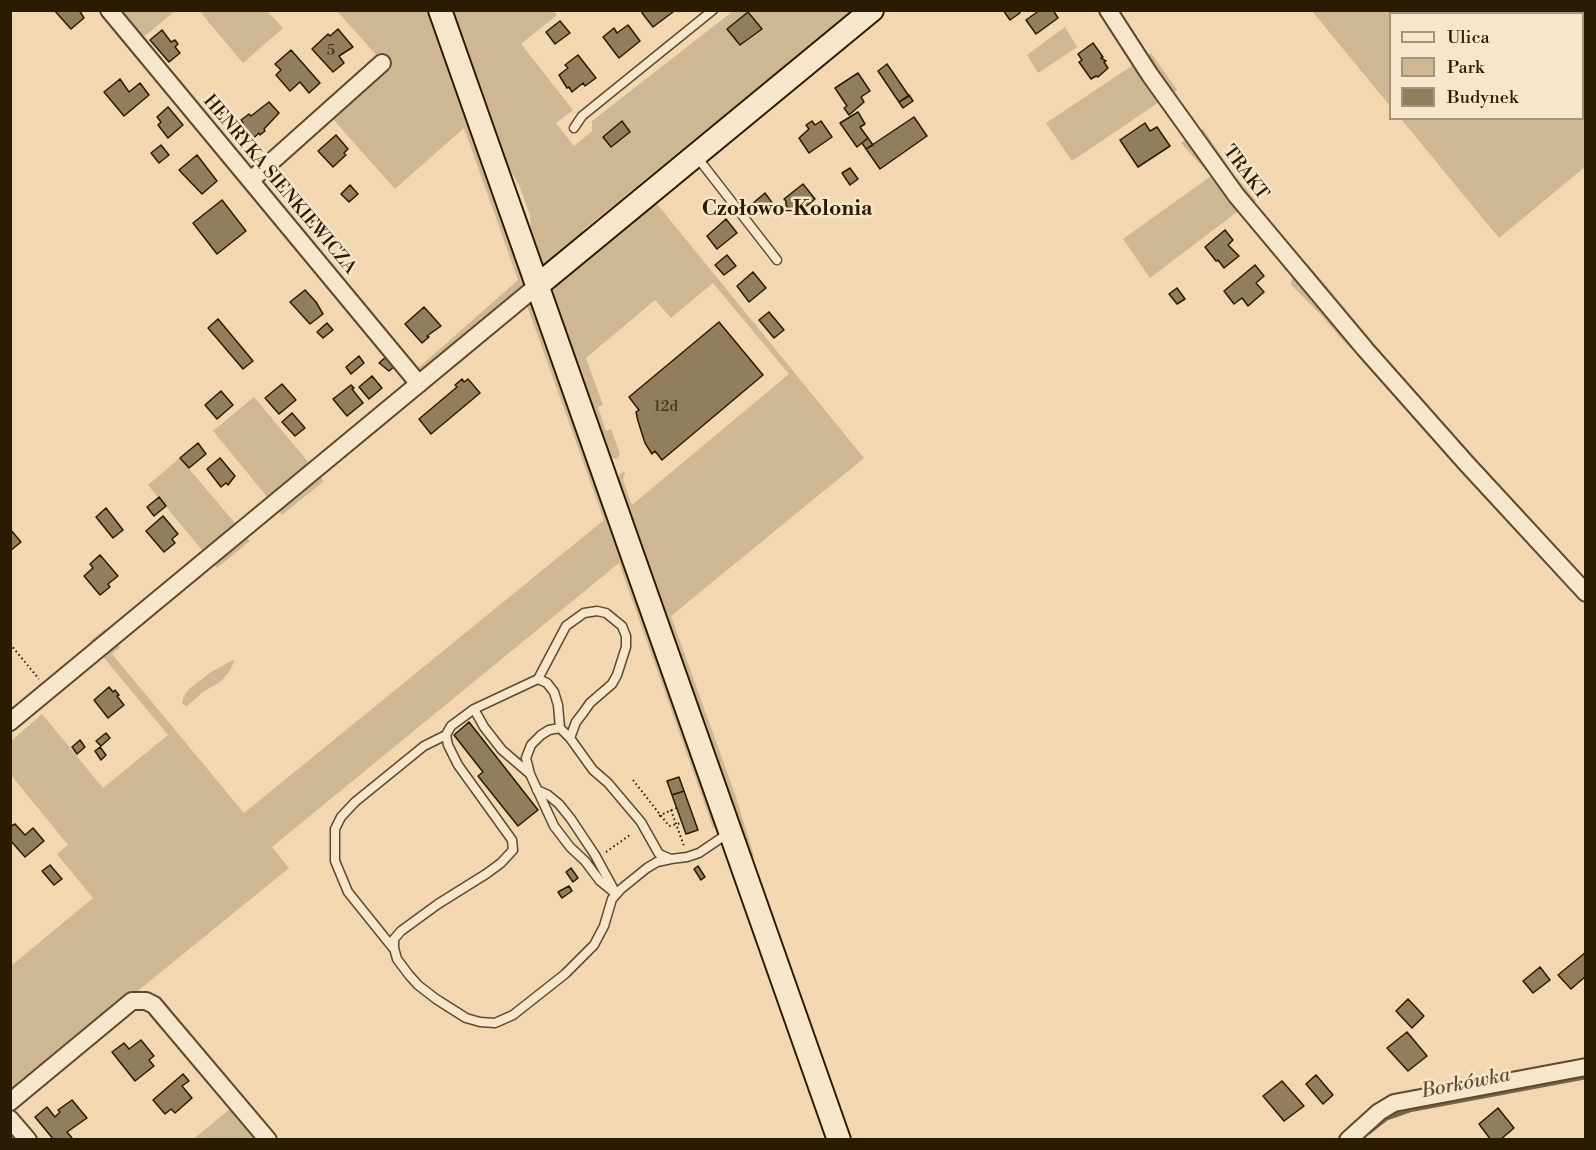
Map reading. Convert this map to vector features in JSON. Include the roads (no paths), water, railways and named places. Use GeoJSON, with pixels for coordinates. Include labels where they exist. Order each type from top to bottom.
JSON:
{"type":"FeatureCollection","features":[{"type":"Feature","properties":{"kind":"main road"},"geometry":{"type":"LineString","coordinates":[[440,10],[839,1140]]}},
{"type":"Feature","properties":{"kind":"main road"},"geometry":{"type":"LineString","coordinates":[[537,286],[872,10]]}},
{"type":"Feature","properties":{"kind":"street","name":"HENRYKA SIENKIEWICZA"},"geometry":{"type":"LineString","coordinates":[[109,10],[419,384]]}},
{"type":"Feature","properties":{"kind":"street","name":"TRAKT"},"geometry":{"type":"LineString","coordinates":[[1108,10],[1150,75],[1236,195],[1365,349],[1586,593]]}},
{"type":"Feature","properties":{"kind":"street"},"geometry":{"type":"LineString","coordinates":[[251,180],[382,63]]}},
{"type":"Feature","properties":{"kind":"street"},"geometry":{"type":"LineString","coordinates":[[10,722],[537,286]]}},
{"type":"Feature","properties":{"kind":"street"},"geometry":{"type":"LineString","coordinates":[[10,1102],[132,1001],[146,1000],[165,1017],[268,1140]]}},
{"type":"Feature","properties":{"kind":"street"},"geometry":{"type":"LineString","coordinates":[[1348,1140],[1379,1112],[1394,1103],[1586,1067]]}},
{"type":"Feature","properties":{"kind":"street"},"geometry":{"type":"LineString","coordinates":[[10,1119],[28,1140]]}},
{"type":"Feature","properties":{"kind":"lane"},"geometry":{"type":"LineString","coordinates":[[574,128],[582,116],[713,10]]}},
{"type":"Feature","properties":{"kind":"lane"},"geometry":{"type":"LineString","coordinates":[[695,154],[777,260]]}},
{"type":"Feature","properties":{"kind":"lane"},"geometry":{"type":"LineString","coordinates":[[394,948],[348,892],[336,861],[335,829],[341,817],[355,802],[424,746],[446,735],[451,726],[474,709],[538,679],[566,626],[584,613],[597,611],[606,614],[622,626],[626,636],[626,647],[612,684],[590,703],[576,722],[570,738]]}},
{"type":"Feature","properties":{"kind":"lane"},"geometry":{"type":"LineString","coordinates":[[538,679],[547,683],[554,692],[560,712],[560,728],[593,770],[608,783],[636,816],[659,855],[671,859]]}},
{"type":"Feature","properties":{"kind":"lane"},"geometry":{"type":"LineString","coordinates":[[474,709],[484,728],[502,750],[530,774]]}},
{"type":"Feature","properties":{"kind":"lane"},"geometry":{"type":"LineString","coordinates":[[560,728],[549,730],[531,745],[526,758],[530,774],[554,826],[600,881],[616,894]]}},
{"type":"Feature","properties":{"kind":"lane"},"geometry":{"type":"LineString","coordinates":[[446,735],[448,746],[458,765],[512,840],[513,850],[486,874],[438,904],[401,931],[394,939],[394,948],[397,958],[409,975],[436,999],[466,1018],[495,1023],[513,1015],[566,974],[594,945],[604,926],[612,899],[646,868],[657,862],[687,857],[699,852],[731,831]]}},
{"type":"Feature","properties":{"kind":"lane"},"geometry":{"type":"LineString","coordinates":[[537,790],[559,804],[597,858],[616,894]]}},
{"type":"Feature","properties":{"kind":"waterway","name":"Borkówka"},"geometry":{"type":"LineString","coordinates":[[1369,1132],[1387,1118],[1410,1110],[1586,1077]]}},
{"type":"Feature","properties":{"kind":"district","name":"Czołowo-Kolonia"},"geometry":{"type":"Point","coordinates":[787,210]}}]}
